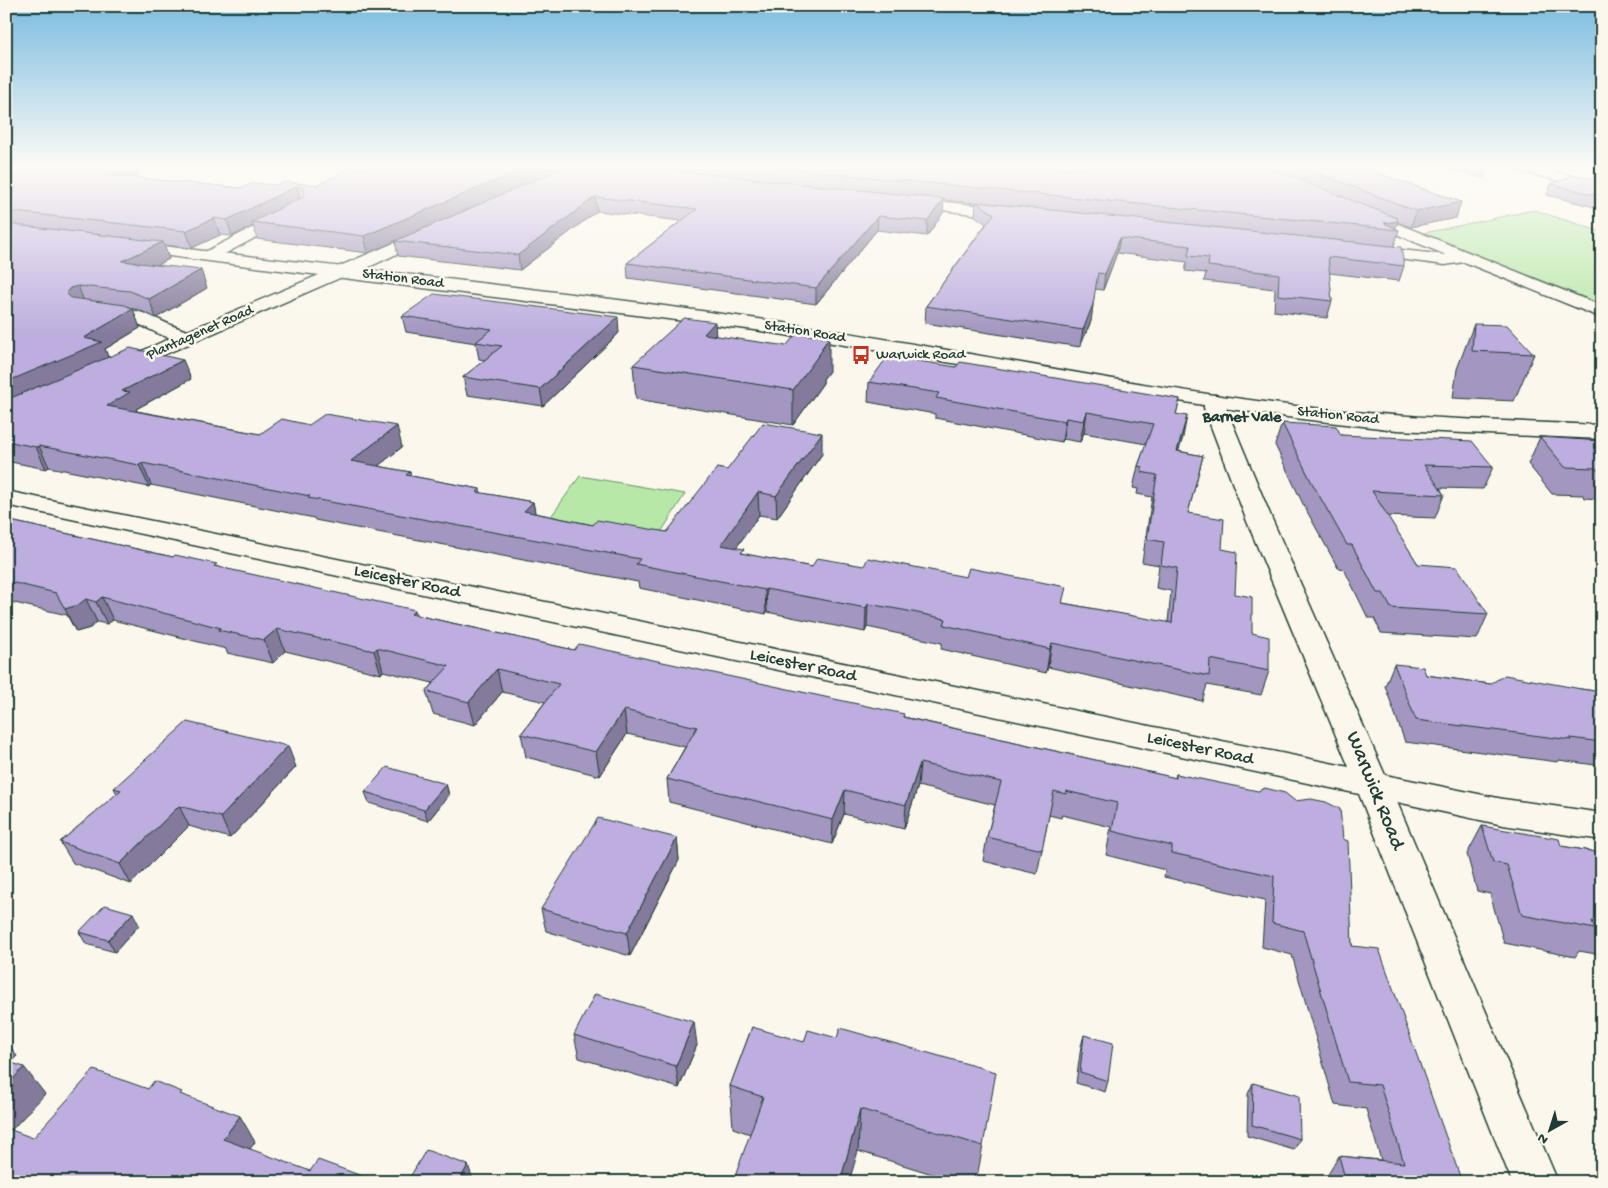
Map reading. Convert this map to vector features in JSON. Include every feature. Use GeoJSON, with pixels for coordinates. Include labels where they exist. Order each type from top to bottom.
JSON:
{"type":"FeatureCollection","features":[{"type":"Feature","properties":{"kind":"street"},"geometry":{"type":"LineString","coordinates":[[209,256],[271,223]]}},
{"type":"Feature","properties":{"kind":"street"},"geometry":{"type":"LineString","coordinates":[[1383,223],[1602,314]]}},
{"type":"Feature","properties":{"kind":"street","name":"Plantagenet Road"},"geometry":{"type":"LineString","coordinates":[[106,374],[443,226]]}},
{"type":"Feature","properties":{"kind":"street","name":"Station Road"},"geometry":{"type":"LineString","coordinates":[[115,246],[662,310],[1215,401],[1397,423],[1602,432]]}},
{"type":"Feature","properties":{"kind":"street"},"geometry":{"type":"LineString","coordinates":[[1347,249],[1444,260],[1466,257]]}},
{"type":"Feature","properties":{"kind":"street"},"geometry":{"type":"LineString","coordinates":[[85,311],[138,317],[168,332],[189,337]]}},
{"type":"Feature","properties":{"kind":"street","name":"Warwick Road"},"geometry":{"type":"LineString","coordinates":[[1215,401],[1215,408],[1259,519],[1535,1182]]}},
{"type":"Feature","properties":{"kind":"street","name":"Leicester Road"},"geometry":{"type":"LineString","coordinates":[[6,498],[1371,785],[1503,812],[1602,827]]}},
{"type":"Feature","properties":{"kind":"green space"},"geometry":{"type":"Polygon","coordinates":[[[1470,223],[1576,223],[1602,232],[1602,305],[1424,233],[1470,223]]]}},
{"type":"Feature","properties":{"kind":"green space"},"geometry":{"type":"Polygon","coordinates":[[[580,476],[685,494],[650,550],[540,532],[580,476]]]}},
{"type":"Feature","properties":{"kind":"building"},"geometry":{"type":"Polygon","coordinates":[[[118,223],[202,223],[186,231],[118,223]]]}},
{"type":"Feature","properties":{"kind":"building"},"geometry":{"type":"Polygon","coordinates":[[[264,223],[394,223],[364,236],[264,223]]]}},
{"type":"Feature","properties":{"kind":"building"},"geometry":{"type":"Polygon","coordinates":[[[435,223],[560,223],[518,255],[395,241],[435,223]]]}},
{"type":"Feature","properties":{"kind":"building"},"geometry":{"type":"Polygon","coordinates":[[[678,223],[872,223],[816,288],[627,263],[678,223]]]}},
{"type":"Feature","properties":{"kind":"building"},"geometry":{"type":"Polygon","coordinates":[[[987,223],[1178,223],[1401,247],[1404,266],[1328,257],[1332,301],[1278,295],[1279,274],[1208,266],[1209,258],[1188,256],[1190,246],[1120,238],[1105,274],[1098,273],[1093,304],[1083,330],[926,306],[987,223]]]}},
{"type":"Feature","properties":{"kind":"building"},"geometry":{"type":"Polygon","coordinates":[[[1333,223],[1385,223],[1399,230],[1333,223]]]}},
{"type":"Feature","properties":{"kind":"building"},"geometry":{"type":"Polygon","coordinates":[[[6,224],[163,242],[122,261],[201,270],[149,299],[130,291],[78,286],[70,288],[66,293],[71,298],[125,305],[133,309],[84,338],[102,342],[6,382],[6,224]]]}},
{"type":"Feature","properties":{"kind":"building"},"geometry":{"type":"Polygon","coordinates":[[[434,294],[618,317],[540,389],[463,377],[502,346],[476,342],[492,329],[402,316],[434,294]]]}},
{"type":"Feature","properties":{"kind":"building"},"geometry":{"type":"Polygon","coordinates":[[[684,318],[715,322],[704,334],[786,346],[797,333],[829,338],[793,390],[633,365],[684,318]]]}},
{"type":"Feature","properties":{"kind":"building"},"geometry":{"type":"Polygon","coordinates":[[[1474,324],[1507,325],[1534,354],[1472,351],[1474,324]]]}},
{"type":"Feature","properties":{"kind":"building"},"geometry":{"type":"Polygon","coordinates":[[[130,348],[183,360],[122,391],[130,392],[107,406],[260,434],[282,419],[309,425],[325,414],[397,426],[351,461],[410,472],[406,475],[480,489],[477,492],[533,502],[524,511],[593,525],[597,520],[667,532],[717,468],[727,470],[763,423],[822,433],[776,496],[758,492],[721,545],[744,549],[741,553],[812,567],[817,558],[864,566],[868,558],[966,577],[969,568],[1066,587],[1062,603],[1172,623],[1177,568],[1161,565],[1164,542],[1147,539],[1157,475],[1141,472],[1143,467],[1138,466],[1153,424],[1087,412],[1084,421],[1066,418],[1065,421],[936,398],[939,393],[869,382],[888,356],[956,367],[960,362],[1180,399],[1176,414],[1187,416],[1177,451],[1203,456],[1188,513],[1224,519],[1222,549],[1237,552],[1235,594],[1252,597],[1252,633],[1269,637],[1269,671],[1210,659],[1209,676],[1052,643],[1050,649],[944,625],[946,619],[903,610],[868,604],[866,608],[765,590],[636,564],[640,559],[308,498],[310,496],[142,463],[139,465],[6,441],[6,400],[130,348]]]}},
{"type":"Feature","properties":{"kind":"building"},"geometry":{"type":"Polygon","coordinates":[[[1282,423],[1336,426],[1341,435],[1472,441],[1493,467],[1424,465],[1444,495],[1372,491],[1418,564],[1457,567],[1488,614],[1391,608],[1383,593],[1377,593],[1352,545],[1347,545],[1311,481],[1282,423]]]}},
{"type":"Feature","properties":{"kind":"building"},"geometry":{"type":"Polygon","coordinates":[[[1540,437],[1602,441],[1602,471],[1598,471],[1596,468],[1565,467],[1540,437]]]}},
{"type":"Feature","properties":{"kind":"building"},"geometry":{"type":"Polygon","coordinates":[[[6,520],[173,557],[175,555],[217,564],[214,566],[415,610],[411,614],[574,650],[579,644],[904,714],[903,717],[1176,778],[1176,774],[1258,791],[1265,788],[1285,793],[1295,801],[1311,799],[1326,802],[1340,809],[1343,839],[1348,841],[1352,946],[1379,949],[1462,1182],[1346,1182],[1339,1156],[1404,1163],[1380,1085],[1348,1082],[1303,931],[1272,923],[1274,876],[1172,853],[1172,846],[1112,831],[1117,803],[1066,791],[1066,794],[1054,791],[1042,850],[987,837],[1001,782],[920,763],[906,805],[845,790],[833,820],[667,779],[697,727],[624,710],[596,752],[521,734],[559,684],[497,669],[469,702],[426,691],[449,666],[377,648],[374,651],[277,629],[264,640],[218,630],[221,628],[102,597],[96,602],[86,599],[78,605],[65,609],[56,593],[6,581],[6,520]]]}},
{"type":"Feature","properties":{"kind":"building"},"geometry":{"type":"Polygon","coordinates":[[[1394,664],[1423,667],[1426,675],[1490,684],[1505,675],[1602,692],[1602,742],[1570,738],[1571,740],[1416,720],[1394,664]]]}},
{"type":"Feature","properties":{"kind":"building"},"geometry":{"type":"Polygon","coordinates":[[[187,722],[288,746],[221,817],[179,806],[120,864],[60,842],[121,790],[114,788],[187,722]]]}},
{"type":"Feature","properties":{"kind":"building"},"geometry":{"type":"Polygon","coordinates":[[[387,767],[446,784],[424,810],[365,792],[387,767]]]}},
{"type":"Feature","properties":{"kind":"building"},"geometry":{"type":"Polygon","coordinates":[[[598,818],[677,838],[627,933],[541,909],[598,818]]]}},
{"type":"Feature","properties":{"kind":"building"},"geometry":{"type":"Polygon","coordinates":[[[1482,826],[1559,839],[1561,846],[1602,853],[1602,922],[1592,921],[1595,929],[1522,915],[1507,865],[1493,862],[1482,826]]]}},
{"type":"Feature","properties":{"kind":"building"},"geometry":{"type":"Polygon","coordinates":[[[105,905],[133,913],[108,940],[79,932],[105,905]]]}},
{"type":"Feature","properties":{"kind":"building"},"geometry":{"type":"Polygon","coordinates":[[[595,994],[694,1022],[676,1066],[574,1035],[595,994]]]}},
{"type":"Feature","properties":{"kind":"building"},"geometry":{"type":"Polygon","coordinates":[[[752,1027],[804,1042],[808,1030],[837,1038],[840,1028],[996,1072],[983,1146],[860,1109],[840,1182],[733,1182],[763,1097],[730,1086],[752,1027]]]}},
{"type":"Feature","properties":{"kind":"building"},"geometry":{"type":"Polygon","coordinates":[[[1084,1035],[1113,1043],[1108,1081],[1080,1072],[1084,1035]]]}},
{"type":"Feature","properties":{"kind":"building"},"geometry":{"type":"Polygon","coordinates":[[[6,1061],[24,1067],[6,1087],[6,1061]]]}},
{"type":"Feature","properties":{"kind":"building"},"geometry":{"type":"Polygon","coordinates":[[[94,1070],[148,1089],[154,1081],[182,1092],[180,1094],[240,1116],[223,1139],[310,1171],[318,1160],[362,1176],[359,1182],[6,1182],[6,1128],[33,1138],[94,1070]]]}},
{"type":"Feature","properties":{"kind":"building"},"geometry":{"type":"Polygon","coordinates":[[[1253,1083],[1299,1096],[1300,1139],[1252,1125],[1253,1083]]]}},
{"type":"Feature","properties":{"kind":"building"},"geometry":{"type":"Polygon","coordinates":[[[426,1150],[468,1165],[462,1176],[479,1182],[407,1182],[426,1150]]]}},
{"type":"Feature","properties":{"kind":"place","name":"Warwick Road"},"geometry":{"type":"Point","coordinates":[861,355]}},
{"type":"Feature","properties":{"kind":"district","name":"Barnet Vale"},"geometry":{"type":"Point","coordinates":[1242,418]}}]}
